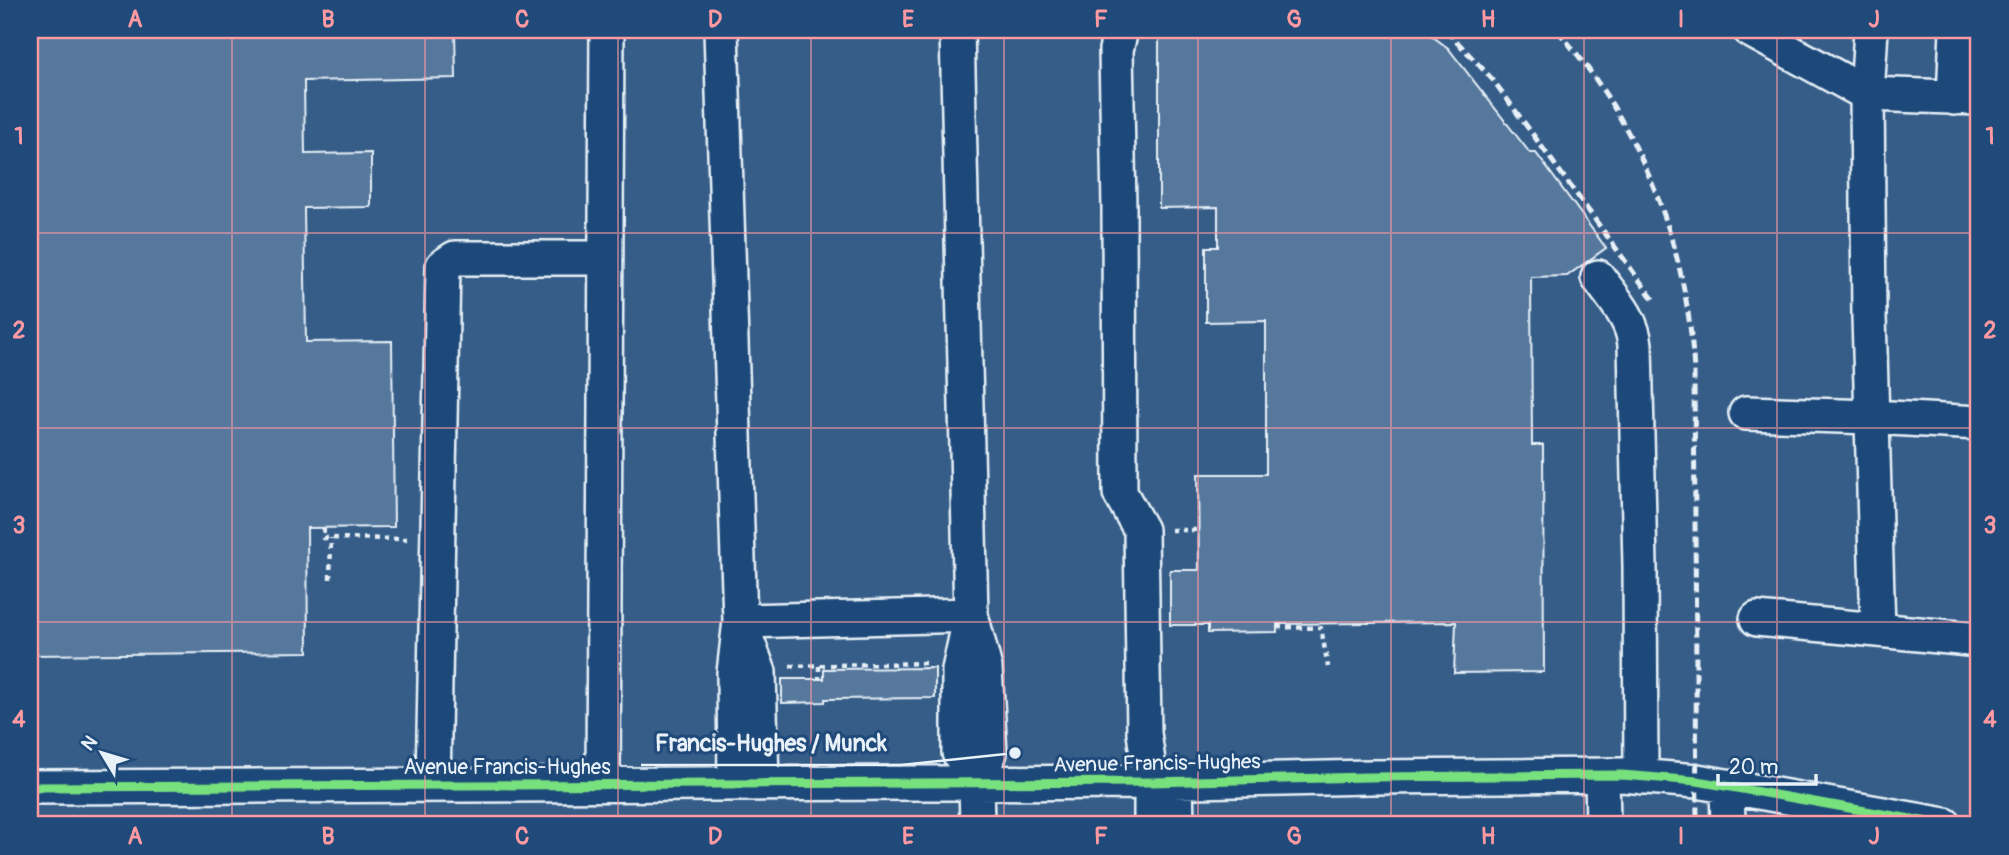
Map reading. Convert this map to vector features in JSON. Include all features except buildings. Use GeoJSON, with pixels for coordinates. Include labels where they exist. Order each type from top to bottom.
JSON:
{"type":"FeatureCollection","features":[{"type":"Feature","properties":{"kind":"street"},"geometry":{"type":"LineString","coordinates":[[603,784],[607,30]]}},
{"type":"Feature","properties":{"kind":"street"},"geometry":{"type":"LineString","coordinates":[[721,30],[740,621],[759,672],[749,783]]}},
{"type":"Feature","properties":{"kind":"street"},"geometry":{"type":"LineString","coordinates":[[957,30],[971,615],[985,668],[990,753],[976,782],[977,825]]}},
{"type":"Feature","properties":{"kind":"street"},"geometry":{"type":"LineString","coordinates":[[1121,30],[1116,50],[1120,493],[1141,530],[1144,733],[1164,781],[1177,825]]}},
{"type":"Feature","properties":{"kind":"street"},"geometry":{"type":"LineString","coordinates":[[1750,30],[1867,94],[1966,98],[1956,30]]}},
{"type":"Feature","properties":{"kind":"street"},"geometry":{"type":"LineString","coordinates":[[1871,30],[1867,94],[1869,316],[1878,630]]}},
{"type":"Feature","properties":{"kind":"street"},"geometry":{"type":"LineString","coordinates":[[433,785],[443,266],[455,258],[605,258]]}},
{"type":"Feature","properties":{"kind":"street"},"geometry":{"type":"LineString","coordinates":[[1598,277],[1634,332],[1642,776]]}},
{"type":"Feature","properties":{"kind":"street"},"geometry":{"type":"LineString","coordinates":[[1746,413],[1979,423]]}},
{"type":"Feature","properties":{"kind":"street"},"geometry":{"type":"LineString","coordinates":[[740,621],[971,615]]}},
{"type":"Feature","properties":{"kind":"street"},"geometry":{"type":"LineString","coordinates":[[1757,619],[1979,640]]}},
{"type":"Feature","properties":{"kind":"street"},"geometry":{"type":"LineString","coordinates":[[1602,775],[1603,825]]}},
{"type":"Feature","properties":{"kind":"street","name":"Avenue Francis-Hughes"},"geometry":{"type":"LineString","coordinates":[[30,787],[1164,781],[1602,775],[1642,776],[1727,786],[1945,825]]}},
{"type":"Feature","properties":{"kind":"street"},"geometry":{"type":"LineString","coordinates":[[1151,825],[1164,781]]}},
{"type":"Feature","properties":{"kind":"street"},"geometry":{"type":"LineString","coordinates":[[1727,786],[1727,825]]}},
{"type":"Feature","properties":{"kind":"path"},"geometry":{"type":"LineString","coordinates":[[324,528],[323,538],[419,539]]}},
{"type":"Feature","properties":{"kind":"path"},"geometry":{"type":"LineString","coordinates":[[1162,530],[1199,530]]}},
{"type":"Feature","properties":{"kind":"path"},"geometry":{"type":"LineString","coordinates":[[330,579],[331,538]]}},
{"type":"Feature","properties":{"kind":"path"},"geometry":{"type":"LineString","coordinates":[[1277,627],[1321,628],[1328,667]]}},
{"type":"Feature","properties":{"kind":"path"},"geometry":{"type":"LineString","coordinates":[[784,667],[934,663]]}},
{"type":"Feature","properties":{"kind":"path"},"geometry":{"type":"LineString","coordinates":[[819,666],[820,678]]}},
{"type":"Feature","properties":{"kind":"path"},"geometry":{"type":"LineString","coordinates":[[927,825],[934,820],[937,813]]}},
{"type":"Feature","properties":{"kind":"shaded area"},"geometry":{"type":"Polygon","coordinates":[[[30,30],[1979,30],[1979,825],[30,825],[30,30]]]}},
{"type":"Feature","properties":{"kind":"railway"},"geometry":{"type":"LineString","coordinates":[[1446,30],[1493,80],[1656,303]]}},
{"type":"Feature","properties":{"kind":"railway"},"geometry":{"type":"LineString","coordinates":[[1557,30],[1613,105],[1635,146],[1670,233],[1682,279],[1694,372],[1697,825]]}},
{"type":"Feature","properties":{"kind":"cycle path"},"geometry":{"type":"LineString","coordinates":[[30,787],[1151,782],[1622,775],[1697,781],[1945,825]]}},
{"type":"Feature","properties":{"kind":"place","name":"Francis-Hughes / Munck"},"geometry":{"type":"Point","coordinates":[1015,753]}}]}
